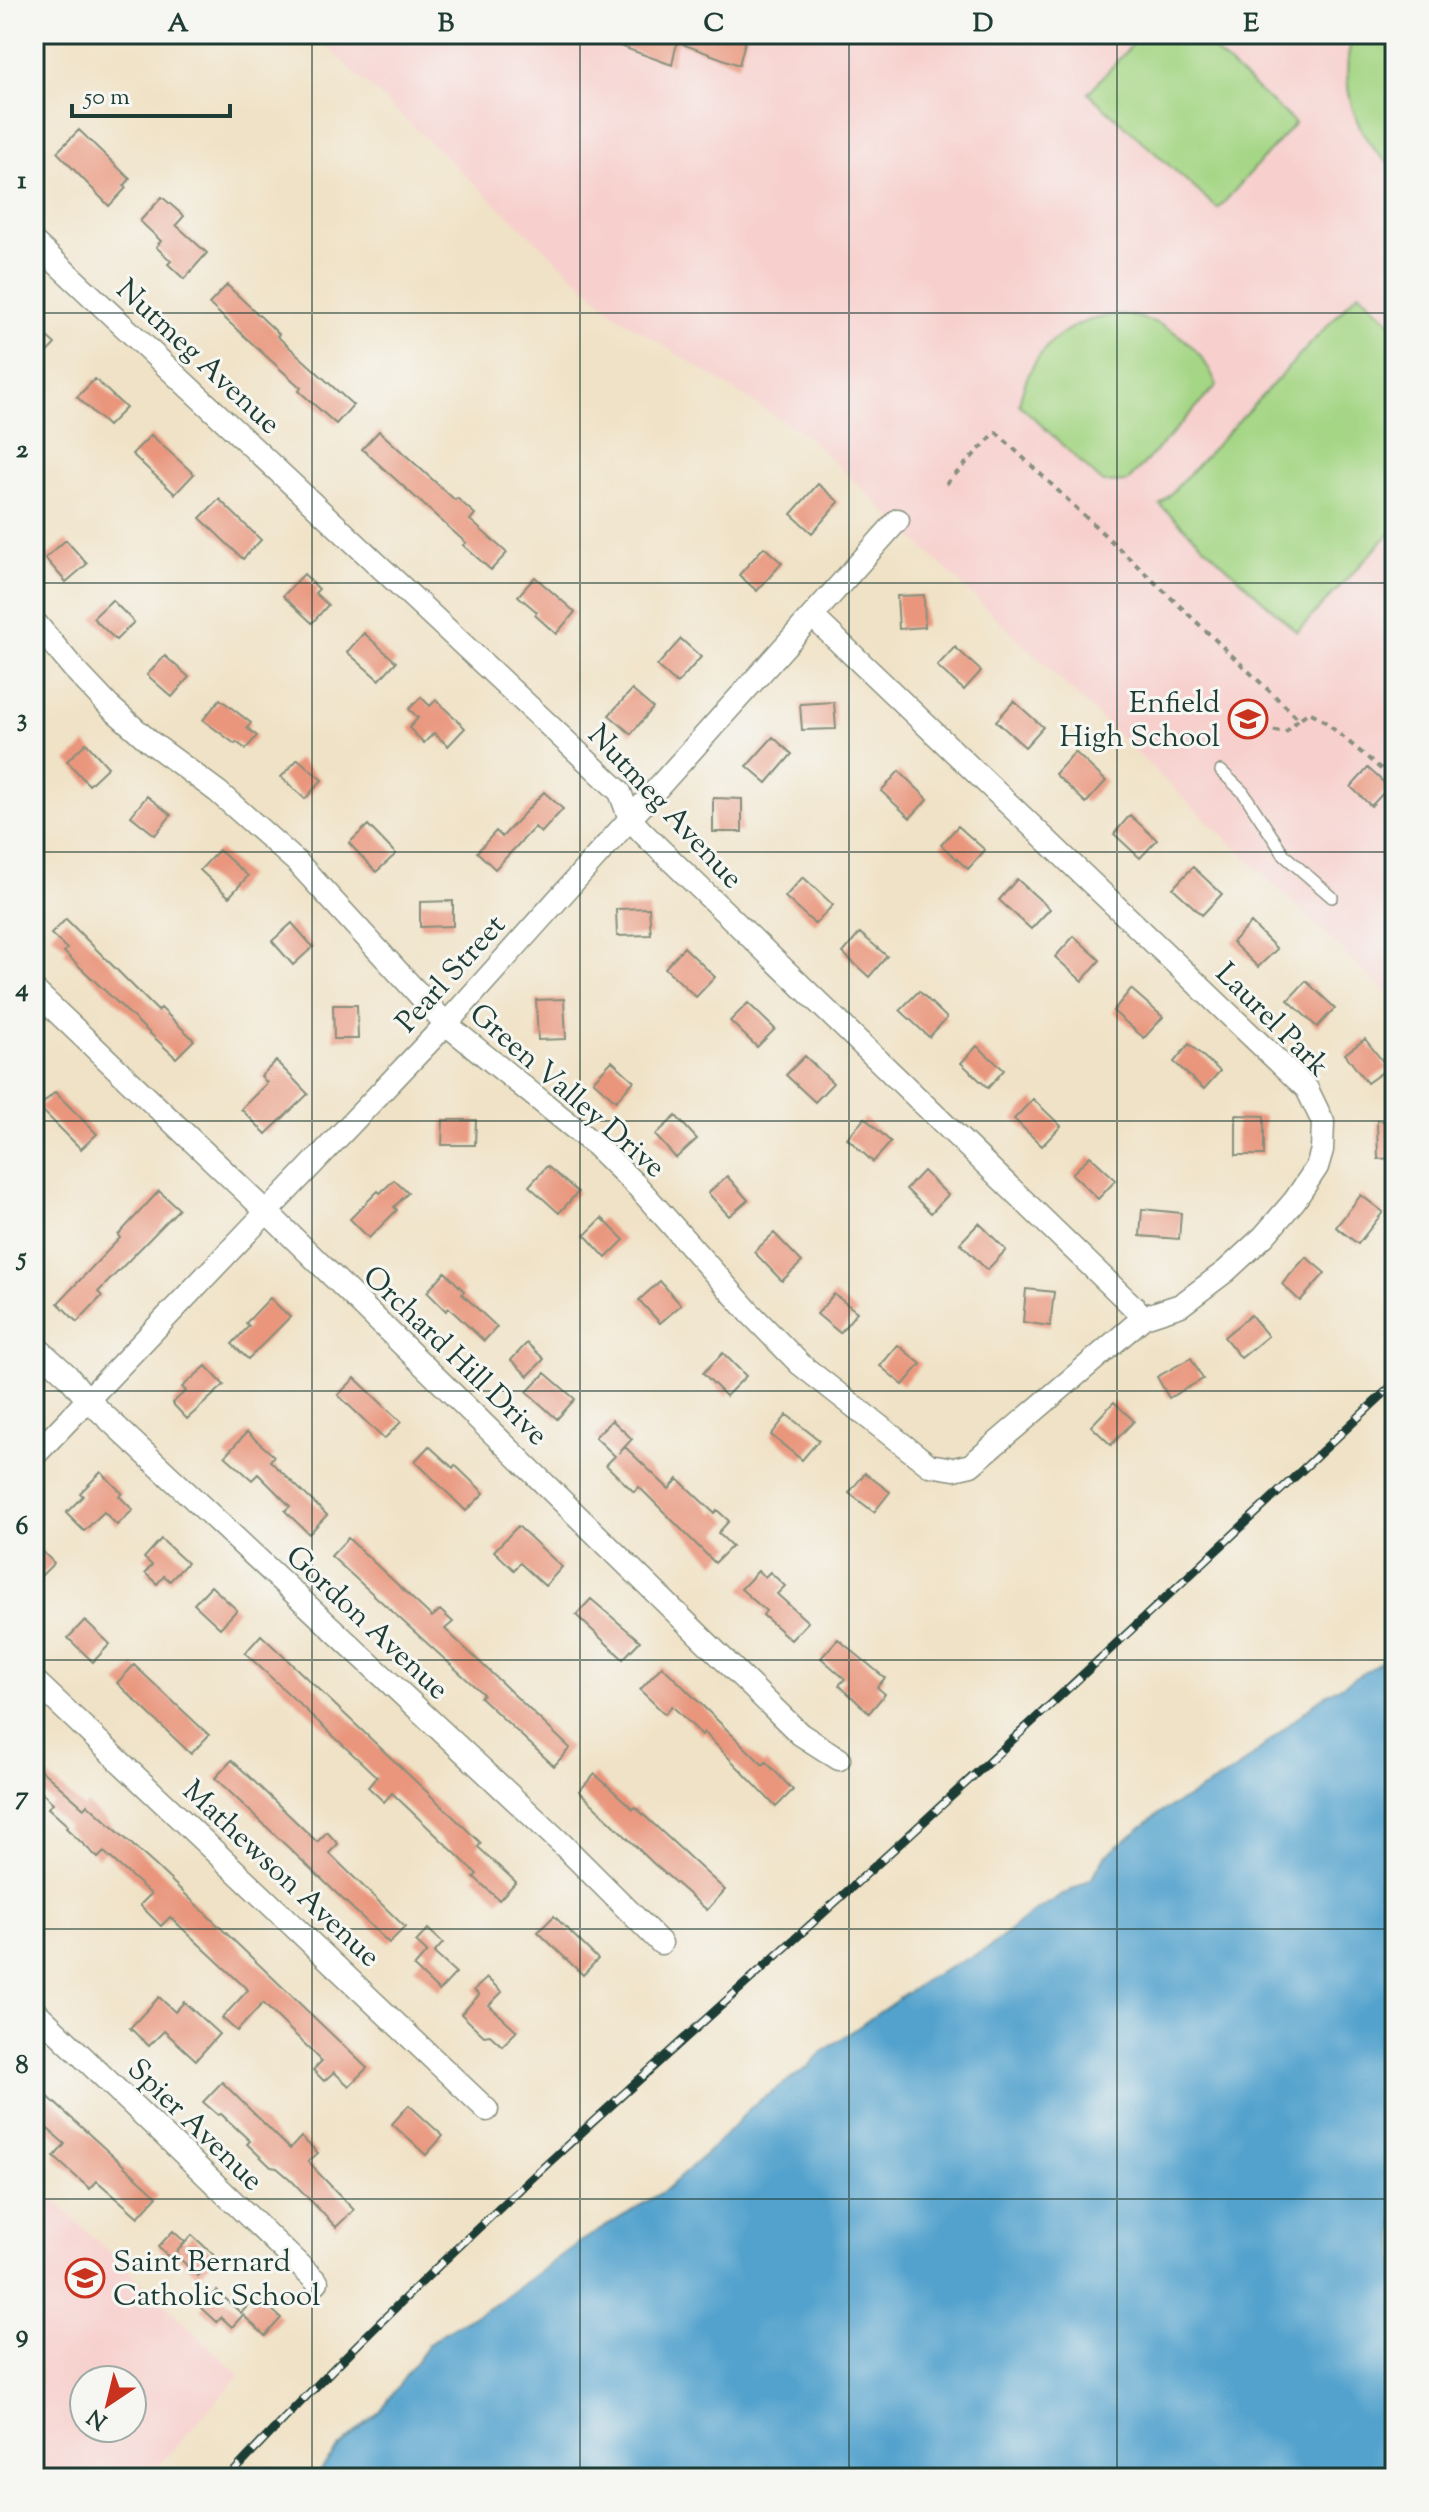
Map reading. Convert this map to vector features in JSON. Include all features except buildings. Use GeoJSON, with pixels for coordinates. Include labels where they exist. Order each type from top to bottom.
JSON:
{"type":"FeatureCollection","features":[{"type":"Feature","properties":{"kind":"street","name":"Nutmeg Avenue"},"geometry":{"type":"LineString","coordinates":[[34,242],[620,792],[630,819],[756,945],[1144,1317]]}},
{"type":"Feature","properties":{"kind":"street","name":"Pearl Street"},"geometry":{"type":"LineString","coordinates":[[34,1456],[446,1024],[898,520]]}},
{"type":"Feature","properties":{"kind":"street","name":"Laurel Park"},"geometry":{"type":"LineString","coordinates":[[812,616],[1307,1089],[1323,1122],[1322,1150],[1317,1167],[1295,1200],[1264,1236],[1226,1271],[1181,1305],[1144,1317],[971,1465],[954,1469],[929,1465]]}},
{"type":"Feature","properties":{"kind":"street","name":"Green Valley Drive"},"geometry":{"type":"LineString","coordinates":[[34,621],[109,706],[149,741],[218,792],[298,863],[446,1024],[606,1155],[800,1364],[929,1465]]}},
{"type":"Feature","properties":{"kind":"street","name":"Orchard Hill Drive"},"geometry":{"type":"LineString","coordinates":[[34,990],[268,1213],[800,1734],[839,1759]]}},
{"type":"Feature","properties":{"kind":"street","name":"Gordon Avenue"},"geometry":{"type":"LineString","coordinates":[[34,1345],[67,1375],[88,1400],[561,1843],[661,1943]]}},
{"type":"Feature","properties":{"kind":"street","name":"Mathewson Avenue"},"geometry":{"type":"LineString","coordinates":[[34,1680],[487,2110]]}},
{"type":"Feature","properties":{"kind":"street","name":"Spier Avenue"},"geometry":{"type":"LineString","coordinates":[[34,2010],[317,2282]]}},
{"type":"Feature","properties":{"kind":"lane"},"geometry":{"type":"LineString","coordinates":[[1221,771],[1243,792],[1285,856],[1332,897]]}},
{"type":"Feature","properties":{"kind":"path"},"geometry":{"type":"LineString","coordinates":[[946,484],[996,432],[1299,719]]}},
{"type":"Feature","properties":{"kind":"path"},"geometry":{"type":"LineString","coordinates":[[1262,728],[1285,733],[1309,712],[1387,774],[1395,775]]}},
{"type":"Feature","properties":{"kind":"shaded area","name":"Enfield High School"},"geometry":{"type":"Polygon","coordinates":[[[313,34],[1395,34],[1395,1001],[808,437],[616,315],[313,34]]]}},
{"type":"Feature","properties":{"kind":"shaded area","name":"Saint Bernard Catholic School"},"geometry":{"type":"Polygon","coordinates":[[[34,2181],[239,2375],[148,2478],[34,2478],[34,2181]]]}},
{"type":"Feature","properties":{"kind":"green space"},"geometry":{"type":"Polygon","coordinates":[[[1142,34],[1195,34],[1295,123],[1218,209],[1088,93],[1142,34]]]}},
{"type":"Feature","properties":{"kind":"green space"},"geometry":{"type":"Polygon","coordinates":[[[1353,34],[1395,34],[1395,169],[1369,141],[1353,108],[1347,72],[1353,34]]]}},
{"type":"Feature","properties":{"kind":"green space"},"geometry":{"type":"Polygon","coordinates":[[[1359,292],[1395,326],[1395,528],[1297,632],[1160,505],[1359,292]]]}},
{"type":"Feature","properties":{"kind":"green space"},"geometry":{"type":"Polygon","coordinates":[[[1124,315],[1155,323],[1181,336],[1201,357],[1217,385],[1127,482],[1103,483],[1019,404],[1032,367],[1055,339],[1085,322],[1124,315]]]}},
{"type":"Feature","properties":{"kind":"water"},"geometry":{"type":"Polygon","coordinates":[[[1395,1650],[1395,2478],[314,2478],[339,2447],[381,2410],[428,2345],[443,2333],[494,2305],[577,2244],[667,2189],[722,2139],[753,2105],[808,2067],[821,2053],[930,1977],[989,1948],[1030,1914],[1092,1878],[1105,1856],[1158,1814],[1235,1771],[1319,1699],[1375,1666],[1395,1650]]]}},
{"type":"Feature","properties":{"kind":"railway"},"geometry":{"type":"LineString","coordinates":[[228,2478],[451,2253],[981,1770],[1395,1383]]}},
{"type":"Feature","properties":{"kind":"place","name":"Enfield High School"},"geometry":{"type":"Point","coordinates":[1248,719]}},
{"type":"Feature","properties":{"kind":"place","name":"Saint Bernard Catholic School"},"geometry":{"type":"Point","coordinates":[85,2278]}}]}
